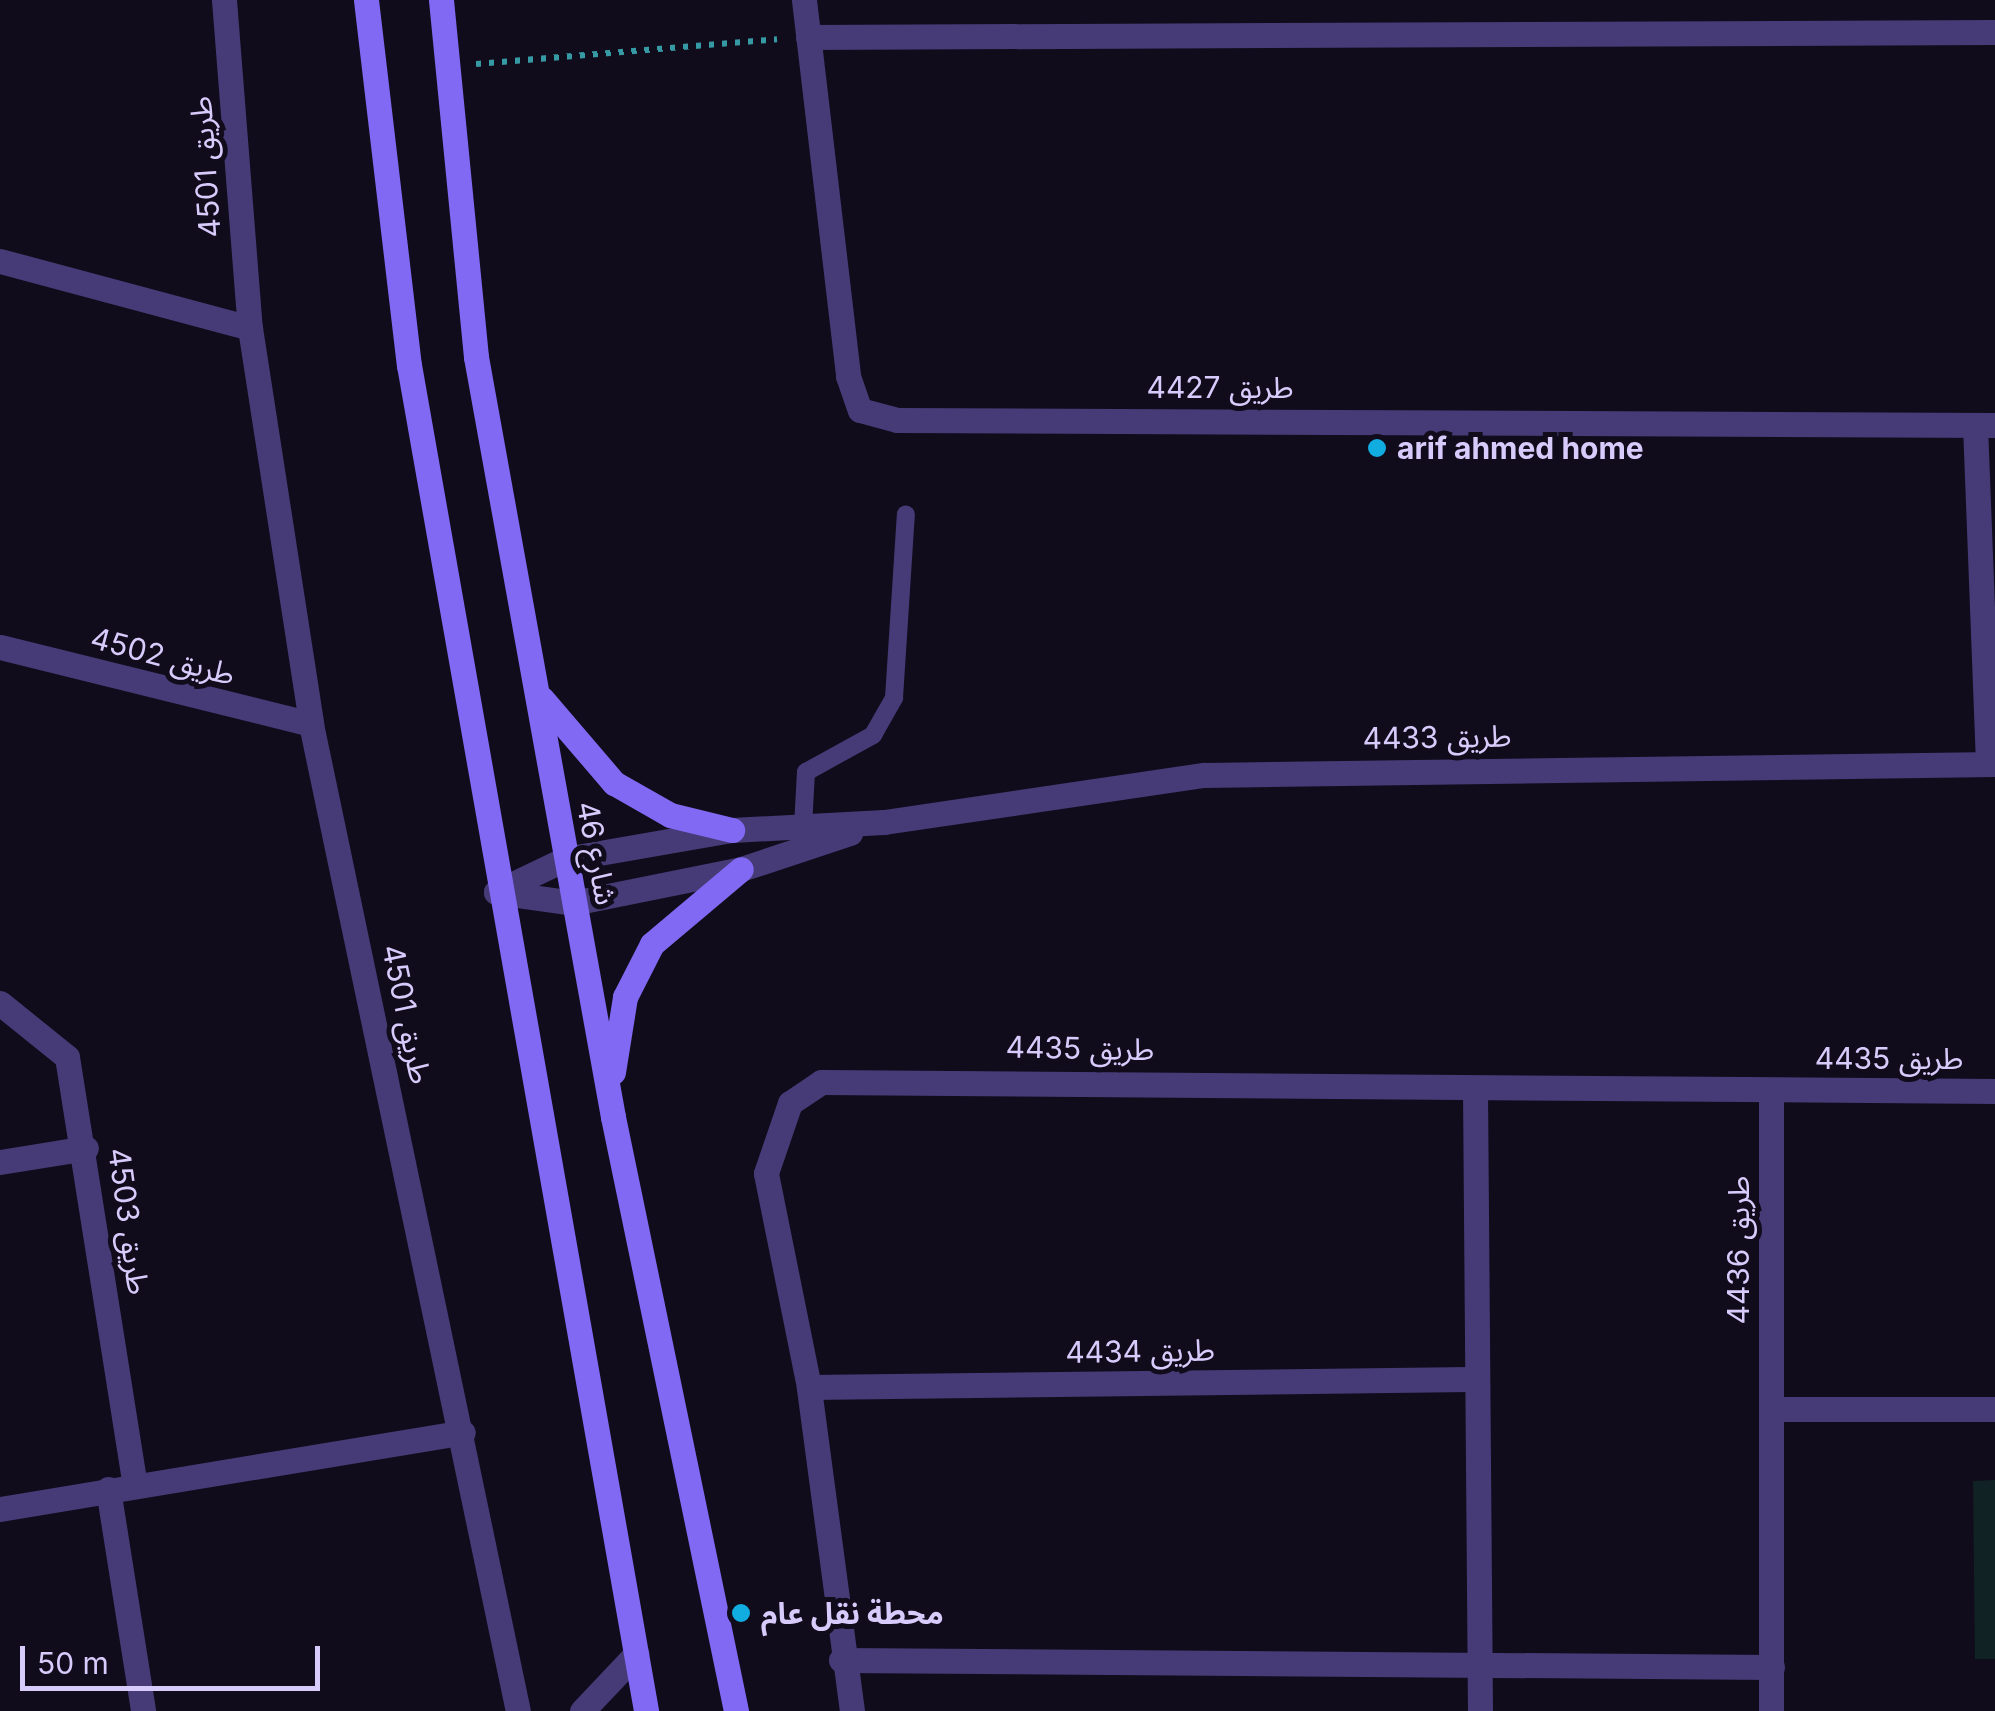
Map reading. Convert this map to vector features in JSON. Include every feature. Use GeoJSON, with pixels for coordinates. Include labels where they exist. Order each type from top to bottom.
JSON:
{"type":"FeatureCollection","features":[{"type":"Feature","properties":{"kind":"main road"},"geometry":{"type":"LineString","coordinates":[[366,0],[409,366],[496,892],[646,1711]]}},
{"type":"Feature","properties":{"kind":"main road","name":"شارع 46"},"geometry":{"type":"LineString","coordinates":[[440,0],[476,357],[613,1117],[736,1711]]}},
{"type":"Feature","properties":{"kind":"main road"},"geometry":{"type":"LineString","coordinates":[[533,684],[567,739],[614,783],[670,815],[732,830]]}},
{"type":"Feature","properties":{"kind":"main road"},"geometry":{"type":"LineString","coordinates":[[613,1117],[625,996],[652,944],[742,870]]}},
{"type":"Feature","properties":{"kind":"street","name":"طريق 4501"},"geometry":{"type":"LineString","coordinates":[[224,0],[250,328],[312,724],[463,1432],[518,1711]]}},
{"type":"Feature","properties":{"kind":"street","name":"طريق 4427"},"geometry":{"type":"LineString","coordinates":[[804,0],[848,376],[860,410],[897,420],[1985,425]]}},
{"type":"Feature","properties":{"kind":"street"},"geometry":{"type":"LineString","coordinates":[[808,37],[1995,32]]}},
{"type":"Feature","properties":{"kind":"street"},"geometry":{"type":"LineString","coordinates":[[0,261],[250,328]]}},
{"type":"Feature","properties":{"kind":"street"},"geometry":{"type":"LineString","coordinates":[[1985,425],[1991,764]]}},
{"type":"Feature","properties":{"kind":"street","name":"طريق 4502"},"geometry":{"type":"LineString","coordinates":[[0,647],[312,724]]}},
{"type":"Feature","properties":{"kind":"street","name":"طريق 4433"},"geometry":{"type":"LineString","coordinates":[[496,892],[564,859],[732,830],[884,822],[1204,775],[1991,764]]}},
{"type":"Feature","properties":{"kind":"street","name":"طريق 4433"},"geometry":{"type":"LineString","coordinates":[[496,892],[573,902],[742,870],[884,822]]}},
{"type":"Feature","properties":{"kind":"street","name":"طريق 4503"},"geometry":{"type":"LineString","coordinates":[[0,1003],[67,1057],[86,1148],[134,1482]]}},
{"type":"Feature","properties":{"kind":"street","name":"طريق 4435"},"geometry":{"type":"LineString","coordinates":[[852,1711],[840,1660],[809,1387],[766,1174],[790,1103],[822,1082],[1995,1091]]}},
{"type":"Feature","properties":{"kind":"street"},"geometry":{"type":"LineString","coordinates":[[1475,1088],[1471,1380],[1480,1711]]}},
{"type":"Feature","properties":{"kind":"street","name":"طريق 4436"},"geometry":{"type":"LineString","coordinates":[[1771,1090],[1771,1711]]}},
{"type":"Feature","properties":{"kind":"street"},"geometry":{"type":"LineString","coordinates":[[0,1162],[86,1148]]}},
{"type":"Feature","properties":{"kind":"street","name":"طريق 4434"},"geometry":{"type":"LineString","coordinates":[[809,1387],[1471,1380]]}},
{"type":"Feature","properties":{"kind":"street"},"geometry":{"type":"LineString","coordinates":[[1771,1409],[1995,1409]]}},
{"type":"Feature","properties":{"kind":"street"},"geometry":{"type":"LineString","coordinates":[[0,1509],[134,1482],[463,1432]]}},
{"type":"Feature","properties":{"kind":"street"},"geometry":{"type":"LineString","coordinates":[[108,1489],[143,1711]]}},
{"type":"Feature","properties":{"kind":"street"},"geometry":{"type":"LineString","coordinates":[[582,1711],[636,1654]]}},
{"type":"Feature","properties":{"kind":"street"},"geometry":{"type":"LineString","coordinates":[[840,1660],[1772,1667]]}},
{"type":"Feature","properties":{"kind":"lane"},"geometry":{"type":"LineString","coordinates":[[803,827],[806,772],[873,735],[894,698],[906,514]]}},
{"type":"Feature","properties":{"kind":"path"},"geometry":{"type":"LineString","coordinates":[[445,67],[808,37]]}},
{"type":"Feature","properties":{"kind":"shaded area"},"geometry":{"type":"Polygon","coordinates":[[[1995,1480],[1995,1659],[1975,1659],[1973,1481],[1995,1480]]]}},
{"type":"Feature","properties":{"kind":"place","name":"arif ahmed home"},"geometry":{"type":"Point","coordinates":[1377,448]}},
{"type":"Feature","properties":{"kind":"place","name":"محطة نقل عام"},"geometry":{"type":"Point","coordinates":[741,1613]}}]}
